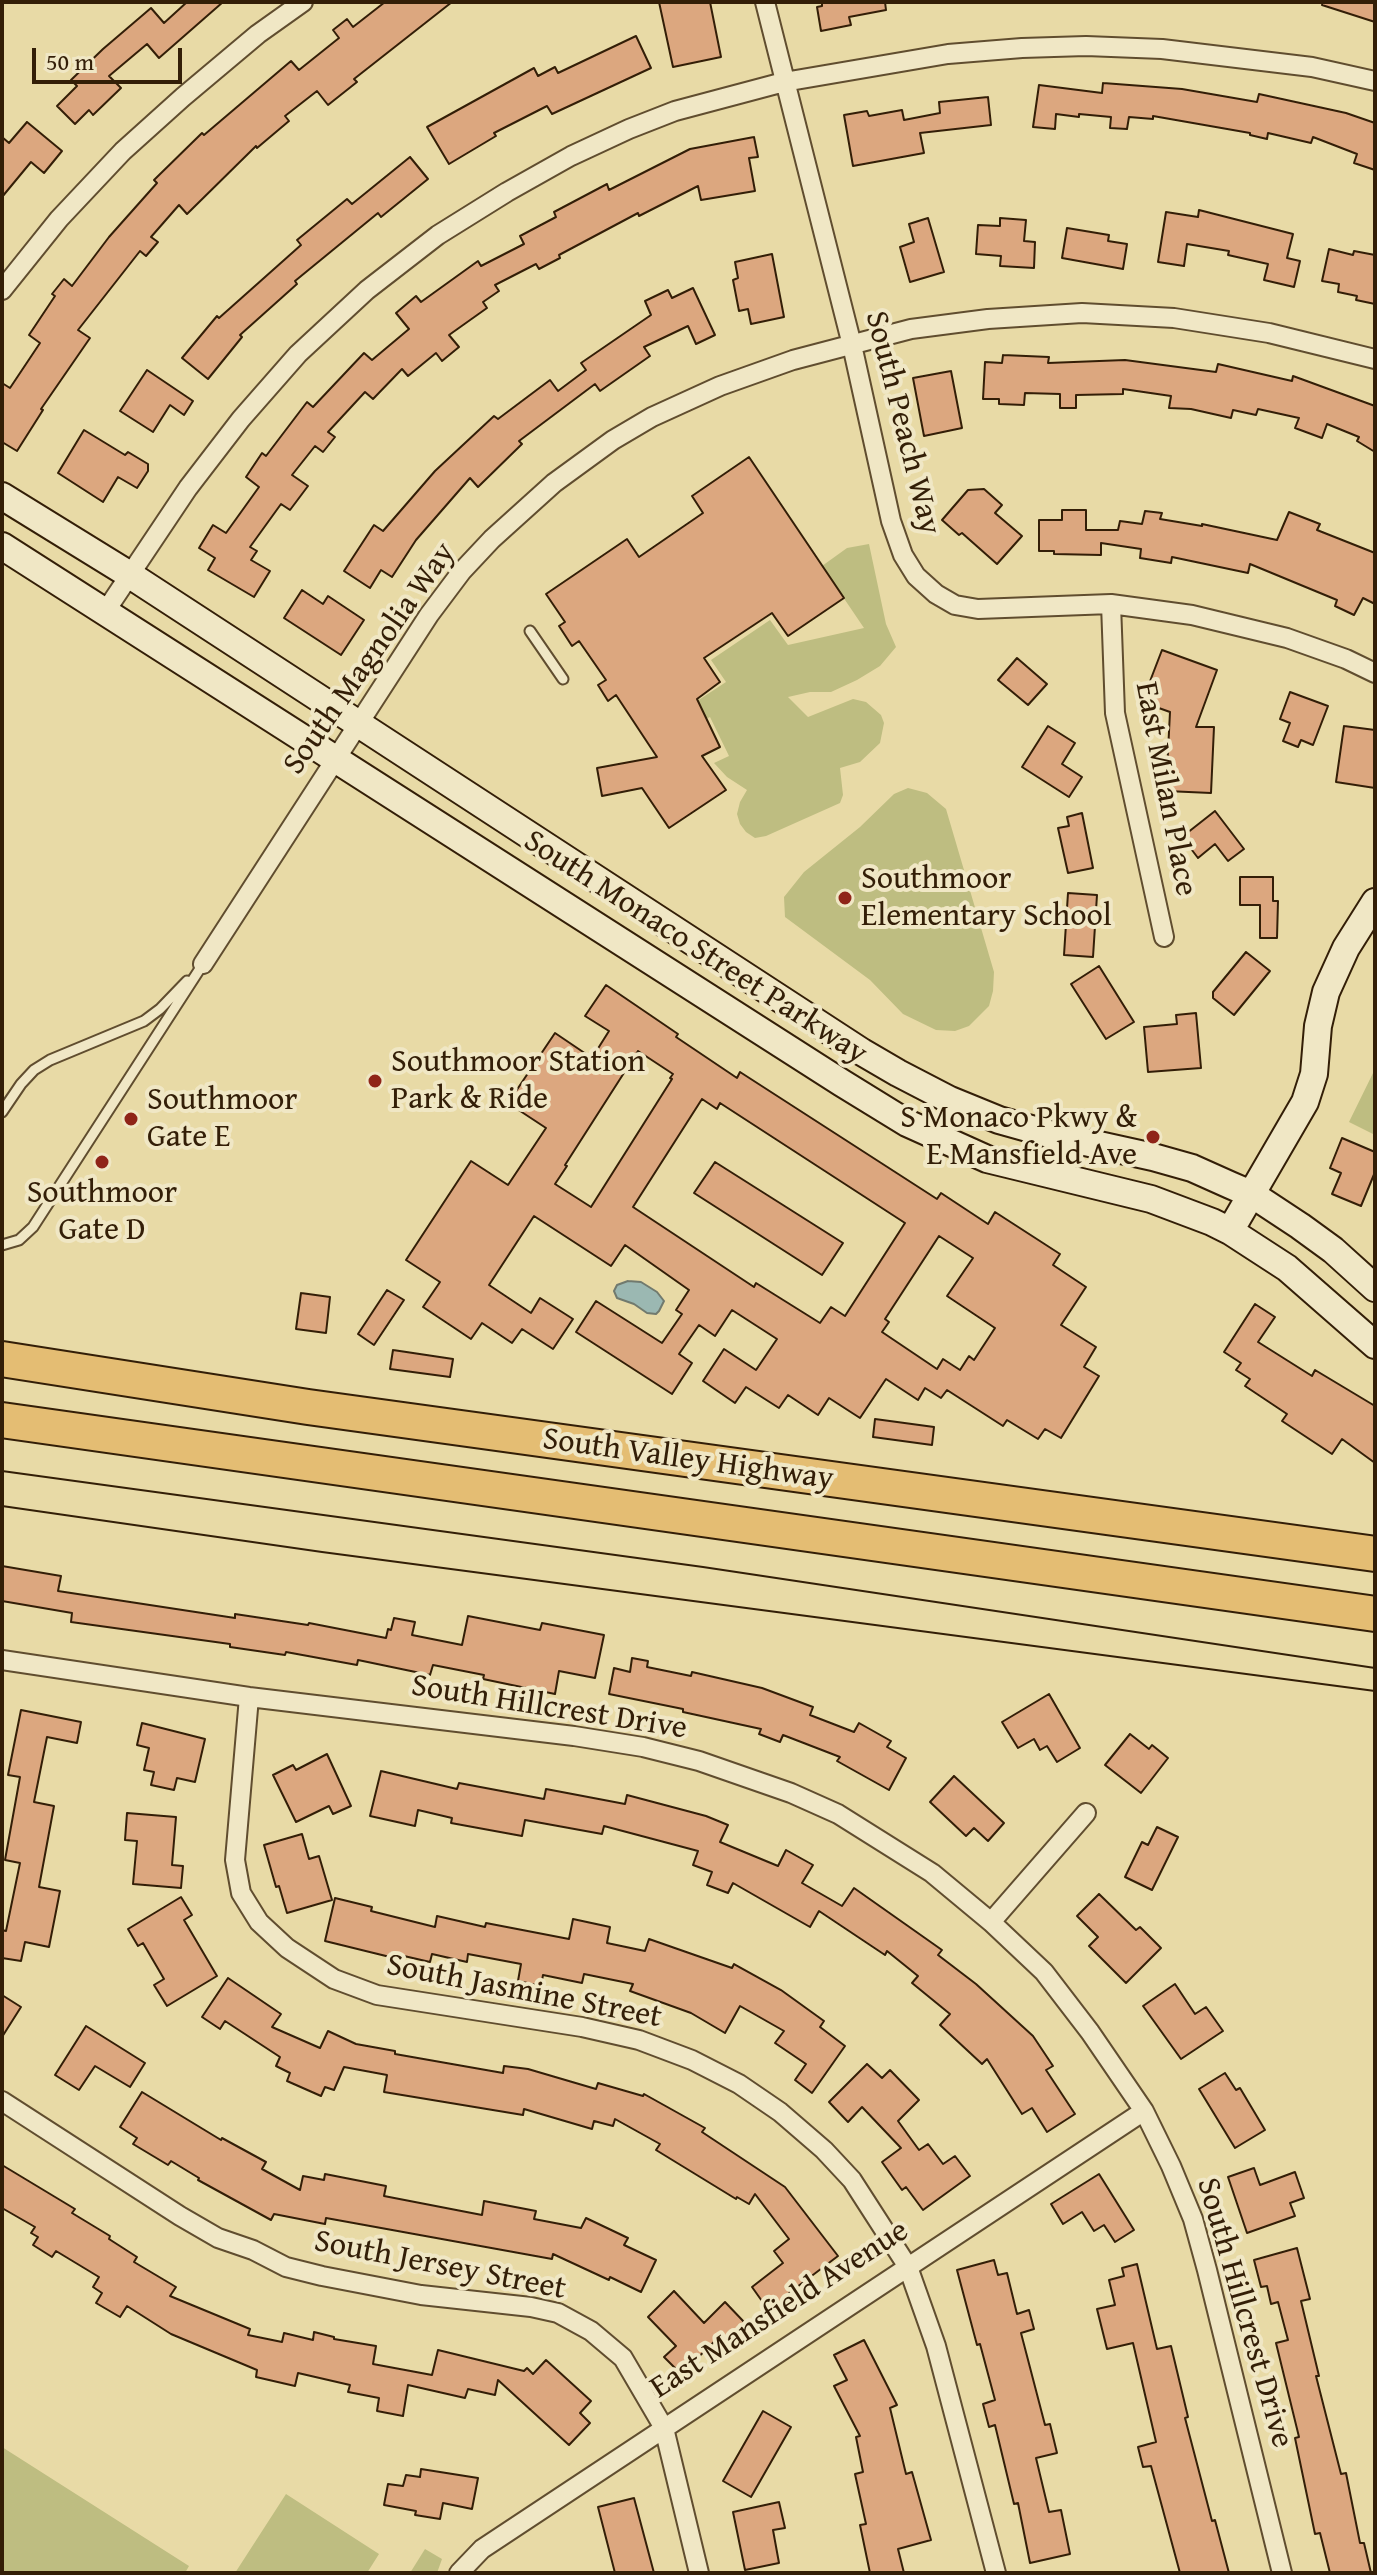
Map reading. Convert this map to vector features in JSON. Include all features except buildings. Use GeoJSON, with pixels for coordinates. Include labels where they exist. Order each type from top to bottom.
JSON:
{"type":"FeatureCollection","features":[{"type":"Feature","properties":{"kind":"highway","name":"South Valley Highway"},"geometry":{"type":"LineString","coordinates":[[2,1359],[308,1407],[1375,1554]]}},
{"type":"Feature","properties":{"kind":"highway","name":"South Valley Highway"},"geometry":{"type":"LineString","coordinates":[[2,1420],[1375,1614]]}},
{"type":"Feature","properties":{"kind":"main road","name":"South Monaco Street Parkway"},"geometry":{"type":"LineString","coordinates":[[2,496],[130,575],[862,1052],[950,1100],[999,1120],[1176,1163],[1253,1195],[1320,1240],[1375,1288]]}},
{"type":"Feature","properties":{"kind":"main road","name":"South Monaco Street Parkway"},"geometry":{"type":"LineString","coordinates":[[2,546],[915,1127],[987,1159],[1151,1199],[1230,1231],[1305,1282],[1375,1345]]}},
{"type":"Feature","properties":{"kind":"main road"},"geometry":{"type":"LineString","coordinates":[[1230,1231],[1305,1102],[1314,1074],[1318,1026],[1326,992],[1346,948],[1375,902]]}},
{"type":"Feature","properties":{"kind":"street"},"geometry":{"type":"LineString","coordinates":[[2,290],[59,219],[123,151],[258,34],[303,2]]}},
{"type":"Feature","properties":{"kind":"street","name":"South Peach Way"},"geometry":{"type":"LineString","coordinates":[[765,2],[852,345],[891,521],[903,555],[916,576],[936,594],[955,605],[978,609],[1111,604],[1192,615],[1244,626],[1324,651],[1375,673]]}},
{"type":"Feature","properties":{"kind":"street"},"geometry":{"type":"LineString","coordinates":[[105,612],[216,450],[298,354],[367,290],[438,235],[507,192],[629,129],[675,111],[784,82],[948,54],[1086,46],[1162,49],[1299,65],[1375,81]]}},
{"type":"Feature","properties":{"kind":"street","name":"South Magnolia Way"},"geometry":{"type":"LineString","coordinates":[[203,964],[429,615],[462,571],[509,522],[569,472],[613,440],[686,401],[762,370],[911,329],[988,319],[1082,313],[1174,318],[1242,328],[1375,359]]}},
{"type":"Feature","properties":{"kind":"street","name":"East Milan Place"},"geometry":{"type":"LineString","coordinates":[[1111,604],[1115,713],[1164,937]]}},
{"type":"Feature","properties":{"kind":"street","name":"South Hillcrest Drive"},"geometry":{"type":"LineString","coordinates":[[2,1660],[249,1697],[643,1747],[712,1765],[791,1793],[838,1814],[932,1873],[1044,1972],[1144,2111],[1193,2219],[1282,2573]]}},
{"type":"Feature","properties":{"kind":"street","name":"South Jasmine Street"},"geometry":{"type":"LineString","coordinates":[[249,1697],[235,1860],[241,1893],[259,1922],[287,1948],[334,1979],[377,1995],[582,2027],[639,2040],[692,2060],[739,2084],[780,2112],[824,2150],[852,2180],[908,2267],[936,2346],[996,2573]]}},
{"type":"Feature","properties":{"kind":"street"},"geometry":{"type":"LineString","coordinates":[[991,1922],[1086,1813]]}},
{"type":"Feature","properties":{"kind":"street","name":"South Jersey Street"},"geometry":{"type":"LineString","coordinates":[[2,2101],[180,2216],[218,2238],[253,2250],[286,2267],[421,2295],[531,2307],[558,2313],[591,2331],[623,2358],[664,2428],[699,2573]]}},
{"type":"Feature","properties":{"kind":"street","name":"East Mansfield Avenue"},"geometry":{"type":"LineString","coordinates":[[459,2573],[482,2549],[1144,2111]]}},
{"type":"Feature","properties":{"kind":"lane"},"geometry":{"type":"LineString","coordinates":[[530,631],[563,679]]}},
{"type":"Feature","properties":{"kind":"lane"},"geometry":{"type":"LineString","coordinates":[[2,1112],[34,1070],[50,1060],[144,1021],[160,1009],[203,964]]}},
{"type":"Feature","properties":{"kind":"lane"},"geometry":{"type":"LineString","coordinates":[[2,1245],[19,1240],[33,1227],[203,964]]}},
{"type":"Feature","properties":{"kind":"shaded area"},"geometry":{"type":"Polygon","coordinates":[[[869,544],[886,624],[896,647],[880,666],[857,680],[831,692],[810,692],[788,697],[808,717],[853,699],[866,702],[881,715],[884,723],[880,743],[860,762],[840,768],[843,795],[840,803],[755,838],[740,824],[737,814],[747,790],[727,777],[714,763],[729,756],[710,717],[654,745],[647,734],[726,682],[711,660],[770,620],[788,645],[864,628],[822,566],[847,548],[869,544]]]}},
{"type":"Feature","properties":{"kind":"shaded area"},"geometry":{"type":"Polygon","coordinates":[[[908,788],[927,793],[946,809],[994,972],[989,1006],[969,1026],[955,1031],[936,1030],[903,1014],[870,980],[785,917],[784,897],[804,872],[860,827],[894,794],[908,788]]]}},
{"type":"Feature","properties":{"kind":"shaded area"},"geometry":{"type":"Polygon","coordinates":[[[1375,1071],[1375,1135],[1349,1122],[1375,1071]]]}},
{"type":"Feature","properties":{"kind":"shaded area"},"geometry":{"type":"Polygon","coordinates":[[[2,2447],[189,2566],[185,2573],[2,2573],[2,2447]]]}},
{"type":"Feature","properties":{"kind":"shaded area"},"geometry":{"type":"Polygon","coordinates":[[[286,2494],[379,2554],[367,2573],[235,2573],[286,2494]]]}},
{"type":"Feature","properties":{"kind":"shaded area"},"geometry":{"type":"Polygon","coordinates":[[[425,2549],[442,2559],[437,2573],[410,2573],[425,2549]]]}},
{"type":"Feature","properties":{"kind":"water"},"geometry":{"type":"Polygon","coordinates":[[[628,1281],[641,1282],[657,1292],[664,1301],[656,1314],[647,1313],[617,1298],[614,1291],[617,1285],[628,1281]]]}},
{"type":"Feature","properties":{"kind":"tram line"},"geometry":{"type":"LineString","coordinates":[[2,1471],[703,1567],[1375,1668]]}},
{"type":"Feature","properties":{"kind":"tram line"},"geometry":{"type":"LineString","coordinates":[[2,1506],[322,1552],[1375,1691]]}},
{"type":"Feature","properties":{"kind":"place","name":"Southmoor Elementary School"},"geometry":{"type":"Point","coordinates":[845,898]}},
{"type":"Feature","properties":{"kind":"place","name":"Southmoor Station Park & Ride"},"geometry":{"type":"Point","coordinates":[375,1081]}},
{"type":"Feature","properties":{"kind":"place","name":"Southmoor Gate E"},"geometry":{"type":"Point","coordinates":[131,1119]}},
{"type":"Feature","properties":{"kind":"place","name":"S Monaco Pkwy & E Mansfield Ave"},"geometry":{"type":"Point","coordinates":[1153,1137]}},
{"type":"Feature","properties":{"kind":"place","name":"Southmoor Gate D"},"geometry":{"type":"Point","coordinates":[102,1162]}}]}
